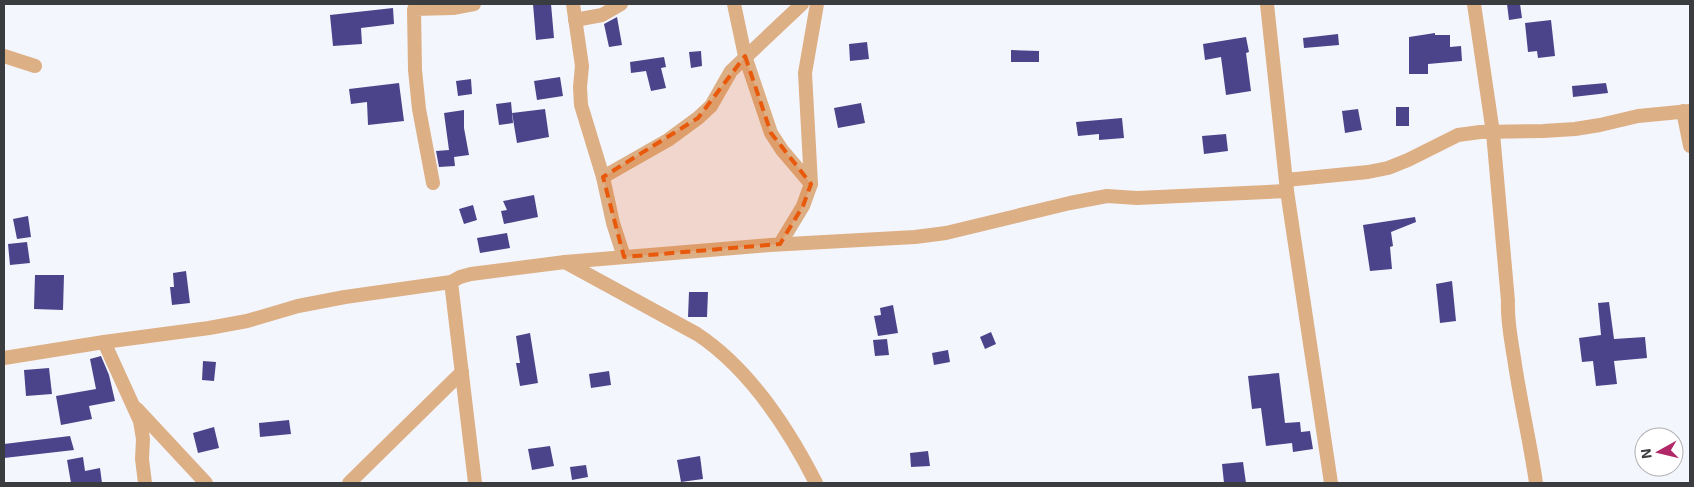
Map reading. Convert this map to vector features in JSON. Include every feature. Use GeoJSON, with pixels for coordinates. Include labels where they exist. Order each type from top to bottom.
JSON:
{"type":"FeatureCollection","features":[{"type":"Feature","properties":{"kind":"street"},"geometry":{"type":"LineString","coordinates":[[433,183],[419,109],[415,70],[413,6],[452,8],[474,4]]}},
{"type":"Feature","properties":{"kind":"street"},"geometry":{"type":"LineString","coordinates":[[573,4],[582,66],[581,105],[603,177],[613,223],[624,257]]}},
{"type":"Feature","properties":{"kind":"street"},"geometry":{"type":"LineString","coordinates":[[575,20],[602,15],[621,4]]}},
{"type":"Feature","properties":{"kind":"street"},"geometry":{"type":"LineString","coordinates":[[734,4],[745,56],[772,133],[782,150],[810,184]]}},
{"type":"Feature","properties":{"kind":"street"},"geometry":{"type":"LineString","coordinates":[[603,177],[668,140],[698,118],[711,106],[731,71],[802,4]]}},
{"type":"Feature","properties":{"kind":"street"},"geometry":{"type":"LineString","coordinates":[[780,244],[803,206],[810,184],[805,73],[817,4]]}},
{"type":"Feature","properties":{"kind":"street"},"geometry":{"type":"LineString","coordinates":[[1266,4],[1287,185],[1331,483]]}},
{"type":"Feature","properties":{"kind":"street"},"geometry":{"type":"LineString","coordinates":[[1474,4],[1493,133],[1508,301],[1508,321],[1536,483]]}},
{"type":"Feature","properties":{"kind":"street"},"geometry":{"type":"LineString","coordinates":[[4,56],[35,66]]}},
{"type":"Feature","properties":{"kind":"street"},"geometry":{"type":"LineString","coordinates":[[4,358],[209,328],[247,321],[298,306],[345,297],[451,282],[471,274],[566,262],[780,244],[916,237],[946,233],[1107,196],[1137,198],[1287,185],[1388,168],[1458,135],[1480,132],[1543,132],[1600,125],[1638,116],[1686,111],[1690,146]]}},
{"type":"Feature","properties":{"kind":"street"},"geometry":{"type":"LineString","coordinates":[[566,262],[716,346],[742,372],[783,423],[816,483]]}},
{"type":"Feature","properties":{"kind":"street"},"geometry":{"type":"LineString","coordinates":[[451,282],[475,483]]}},
{"type":"Feature","properties":{"kind":"street"},"geometry":{"type":"LineString","coordinates":[[104,342],[140,421],[143,439],[142,459],[145,483]]}},
{"type":"Feature","properties":{"kind":"street"},"geometry":{"type":"LineString","coordinates":[[349,483],[462,372]]}},
{"type":"Feature","properties":{"kind":"street"},"geometry":{"type":"LineString","coordinates":[[131,403],[206,483]]}},
{"type":"Feature","properties":{"kind":"highlighted area"},"geometry":{"type":"Polygon","coordinates":[[[745,56],[771,133],[811,184],[803,206],[780,244],[624,257],[603,177],[698,118],[745,56]]]}},
{"type":"Feature","properties":{"kind":"building"},"geometry":{"type":"Polygon","coordinates":[[[533,4],[551,4],[554,38],[536,40],[533,4]]]}},
{"type":"Feature","properties":{"kind":"building"},"geometry":{"type":"Polygon","coordinates":[[[1507,4],[1520,4],[1522,18],[1509,20],[1507,4]]]}},
{"type":"Feature","properties":{"kind":"building"},"geometry":{"type":"Polygon","coordinates":[[[393,8],[394,24],[361,28],[362,44],[333,46],[330,15],[393,8]]]}},
{"type":"Feature","properties":{"kind":"building"},"geometry":{"type":"Polygon","coordinates":[[[617,17],[622,45],[609,47],[604,24],[617,17]]]}},
{"type":"Feature","properties":{"kind":"building"},"geometry":{"type":"Polygon","coordinates":[[[1551,20],[1555,56],[1538,58],[1537,51],[1528,52],[1525,23],[1551,20]]]}},
{"type":"Feature","properties":{"kind":"building"},"geometry":{"type":"Polygon","coordinates":[[[1435,33],[1435,35],[1450,35],[1450,47],[1461,46],[1462,61],[1428,64],[1428,74],[1409,74],[1409,37],[1435,33]]]}},
{"type":"Feature","properties":{"kind":"building"},"geometry":{"type":"Polygon","coordinates":[[[1338,34],[1339,45],[1304,48],[1303,38],[1338,34]]]}},
{"type":"Feature","properties":{"kind":"building"},"geometry":{"type":"Polygon","coordinates":[[[1246,37],[1249,52],[1246,53],[1251,91],[1226,95],[1221,57],[1205,60],[1203,44],[1246,37]]]}},
{"type":"Feature","properties":{"kind":"building"},"geometry":{"type":"Polygon","coordinates":[[[867,42],[869,59],[850,61],[849,44],[867,42]]]}},
{"type":"Feature","properties":{"kind":"building"},"geometry":{"type":"Polygon","coordinates":[[[1011,50],[1039,51],[1039,62],[1011,62],[1011,50]]]}},
{"type":"Feature","properties":{"kind":"building"},"geometry":{"type":"Polygon","coordinates":[[[701,51],[702,66],[691,68],[689,52],[701,51]]]}},
{"type":"Feature","properties":{"kind":"building"},"geometry":{"type":"Polygon","coordinates":[[[664,57],[666,67],[661,68],[666,88],[651,91],[646,71],[631,73],[630,62],[664,57]]]}},
{"type":"Feature","properties":{"kind":"building"},"geometry":{"type":"Polygon","coordinates":[[[560,77],[563,96],[537,100],[534,81],[560,77]]]}},
{"type":"Feature","properties":{"kind":"building"},"geometry":{"type":"Polygon","coordinates":[[[471,79],[472,94],[458,96],[456,81],[471,79]]]}},
{"type":"Feature","properties":{"kind":"building"},"geometry":{"type":"Polygon","coordinates":[[[399,83],[404,121],[368,125],[367,102],[351,104],[349,89],[399,83]]]}},
{"type":"Feature","properties":{"kind":"building"},"geometry":{"type":"Polygon","coordinates":[[[1606,83],[1608,93],[1573,97],[1572,86],[1606,83]]]}},
{"type":"Feature","properties":{"kind":"building"},"geometry":{"type":"Polygon","coordinates":[[[511,102],[513,123],[499,125],[496,104],[511,102]]]}},
{"type":"Feature","properties":{"kind":"building"},"geometry":{"type":"Polygon","coordinates":[[[861,103],[865,123],[838,128],[834,108],[861,103]]]}},
{"type":"Feature","properties":{"kind":"building"},"geometry":{"type":"Polygon","coordinates":[[[1396,107],[1409,107],[1409,126],[1396,126],[1396,107]]]}},
{"type":"Feature","properties":{"kind":"building"},"geometry":{"type":"Polygon","coordinates":[[[545,109],[549,137],[517,143],[512,113],[545,109]]]}},
{"type":"Feature","properties":{"kind":"building"},"geometry":{"type":"Polygon","coordinates":[[[1358,109],[1362,130],[1345,133],[1342,111],[1358,109]]]}},
{"type":"Feature","properties":{"kind":"building"},"geometry":{"type":"Polygon","coordinates":[[[464,110],[464,128],[469,155],[454,157],[455,166],[439,167],[436,151],[449,150],[444,113],[464,110]]]}},
{"type":"Feature","properties":{"kind":"building"},"geometry":{"type":"Polygon","coordinates":[[[1122,118],[1124,138],[1099,140],[1099,134],[1078,136],[1076,122],[1122,118]]]}},
{"type":"Feature","properties":{"kind":"building"},"geometry":{"type":"Polygon","coordinates":[[[1226,134],[1228,151],[1204,154],[1202,136],[1226,134]]]}},
{"type":"Feature","properties":{"kind":"building"},"geometry":{"type":"Polygon","coordinates":[[[534,195],[538,217],[504,224],[501,211],[507,210],[503,201],[534,195]]]}},
{"type":"Feature","properties":{"kind":"building"},"geometry":{"type":"Polygon","coordinates":[[[473,205],[477,220],[464,224],[459,209],[473,205]]]}},
{"type":"Feature","properties":{"kind":"building"},"geometry":{"type":"Polygon","coordinates":[[[28,216],[31,237],[17,239],[13,219],[28,216]]]}},
{"type":"Feature","properties":{"kind":"building"},"geometry":{"type":"Polygon","coordinates":[[[1415,217],[1416,222],[1391,232],[1393,246],[1390,247],[1392,269],[1370,271],[1363,225],[1415,217]]]}},
{"type":"Feature","properties":{"kind":"building"},"geometry":{"type":"Polygon","coordinates":[[[507,233],[510,248],[480,253],[477,238],[507,233]]]}},
{"type":"Feature","properties":{"kind":"building"},"geometry":{"type":"Polygon","coordinates":[[[27,242],[30,263],[10,265],[8,244],[27,242]]]}},
{"type":"Feature","properties":{"kind":"building"},"geometry":{"type":"Polygon","coordinates":[[[186,271],[190,303],[172,305],[170,287],[174,287],[173,273],[186,271]]]}},
{"type":"Feature","properties":{"kind":"building"},"geometry":{"type":"Polygon","coordinates":[[[35,275],[64,275],[63,310],[34,309],[35,275]]]}},
{"type":"Feature","properties":{"kind":"building"},"geometry":{"type":"Polygon","coordinates":[[[1452,281],[1456,321],[1440,323],[1436,284],[1452,281]]]}},
{"type":"Feature","properties":{"kind":"building"},"geometry":{"type":"Polygon","coordinates":[[[689,292],[708,292],[707,317],[688,317],[689,292]]]}},
{"type":"Feature","properties":{"kind":"building"},"geometry":{"type":"Polygon","coordinates":[[[1609,302],[1614,339],[1645,337],[1647,358],[1614,361],[1617,384],[1596,386],[1593,361],[1582,362],[1579,338],[1601,335],[1598,303],[1609,302]]]}},
{"type":"Feature","properties":{"kind":"building"},"geometry":{"type":"Polygon","coordinates":[[[893,305],[898,333],[878,336],[874,316],[881,315],[880,308],[893,305]]]}},
{"type":"Feature","properties":{"kind":"building"},"geometry":{"type":"Polygon","coordinates":[[[991,332],[996,344],[985,349],[980,337],[991,332]]]}},
{"type":"Feature","properties":{"kind":"building"},"geometry":{"type":"Polygon","coordinates":[[[530,333],[538,383],[520,386],[516,363],[520,363],[516,336],[530,333]]]}},
{"type":"Feature","properties":{"kind":"building"},"geometry":{"type":"Polygon","coordinates":[[[887,339],[889,355],[875,356],[873,340],[887,339]]]}},
{"type":"Feature","properties":{"kind":"building"},"geometry":{"type":"Polygon","coordinates":[[[948,350],[950,362],[934,365],[932,353],[948,350]]]}},
{"type":"Feature","properties":{"kind":"building"},"geometry":{"type":"Polygon","coordinates":[[[101,356],[109,375],[115,401],[89,406],[92,419],[61,425],[56,396],[96,389],[90,359],[101,356]]]}},
{"type":"Feature","properties":{"kind":"building"},"geometry":{"type":"Polygon","coordinates":[[[203,361],[216,362],[214,381],[202,380],[203,361]]]}},
{"type":"Feature","properties":{"kind":"building"},"geometry":{"type":"Polygon","coordinates":[[[49,368],[52,394],[26,396],[24,370],[49,368]]]}},
{"type":"Feature","properties":{"kind":"building"},"geometry":{"type":"Polygon","coordinates":[[[609,371],[611,385],[591,388],[589,374],[609,371]]]}},
{"type":"Feature","properties":{"kind":"building"},"geometry":{"type":"Polygon","coordinates":[[[1279,373],[1285,423],[1300,422],[1301,432],[1310,431],[1313,449],[1293,452],[1292,443],[1266,446],[1261,408],[1252,409],[1248,376],[1279,373]]]}},
{"type":"Feature","properties":{"kind":"building"},"geometry":{"type":"Polygon","coordinates":[[[289,420],[291,434],[260,437],[259,423],[289,420]]]}},
{"type":"Feature","properties":{"kind":"building"},"geometry":{"type":"Polygon","coordinates":[[[214,427],[219,448],[198,453],[193,433],[214,427]]]}},
{"type":"Feature","properties":{"kind":"building"},"geometry":{"type":"Polygon","coordinates":[[[70,436],[74,450],[4,458],[4,444],[70,436]]]}},
{"type":"Feature","properties":{"kind":"building"},"geometry":{"type":"Polygon","coordinates":[[[550,446],[554,466],[532,470],[528,449],[550,446]]]}},
{"type":"Feature","properties":{"kind":"building"},"geometry":{"type":"Polygon","coordinates":[[[928,451],[930,466],[911,467],[910,453],[928,451]]]}},
{"type":"Feature","properties":{"kind":"building"},"geometry":{"type":"Polygon","coordinates":[[[700,456],[703,479],[681,482],[677,460],[700,456]]]}},
{"type":"Feature","properties":{"kind":"building"},"geometry":{"type":"Polygon","coordinates":[[[83,457],[85,471],[100,468],[102,483],[71,483],[67,460],[83,457]]]}},
{"type":"Feature","properties":{"kind":"building"},"geometry":{"type":"Polygon","coordinates":[[[1243,462],[1246,483],[1224,483],[1222,464],[1243,462]]]}},
{"type":"Feature","properties":{"kind":"building"},"geometry":{"type":"Polygon","coordinates":[[[586,465],[588,477],[572,480],[570,467],[586,465]]]}}]}
